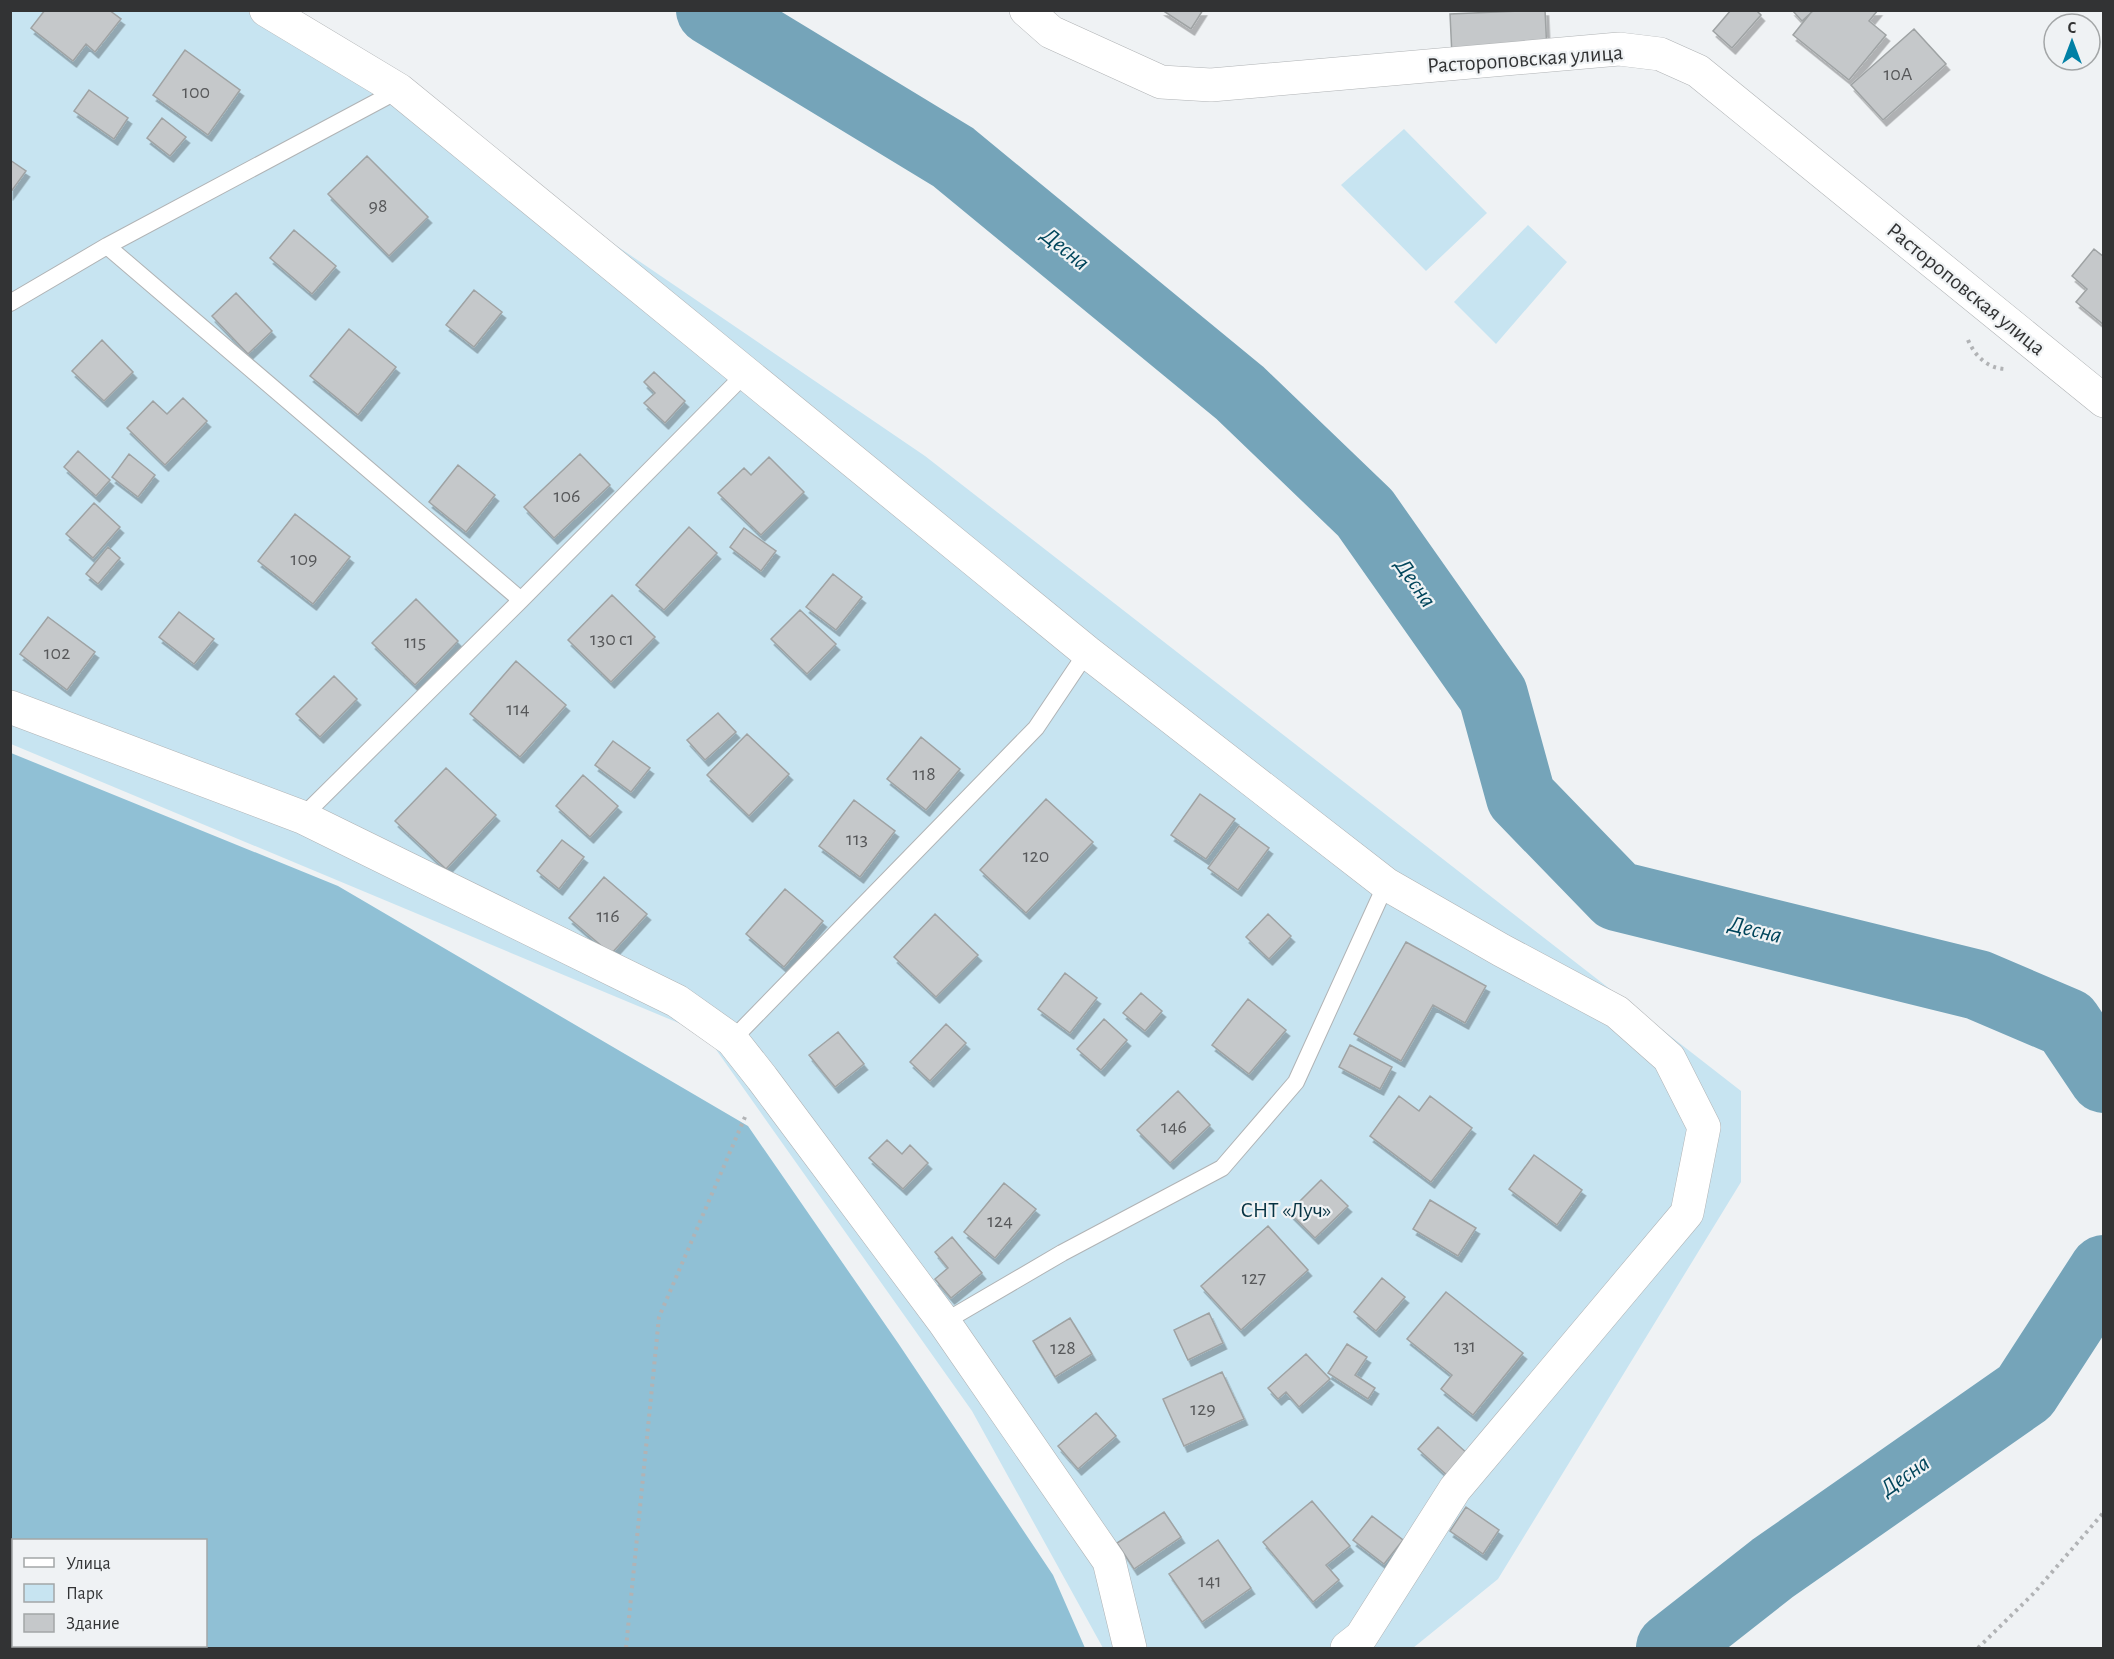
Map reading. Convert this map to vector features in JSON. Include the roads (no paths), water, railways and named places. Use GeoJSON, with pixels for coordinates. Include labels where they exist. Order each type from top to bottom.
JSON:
{"type":"FeatureCollection","features":[{"type":"Feature","properties":{"kind":"street"},"geometry":{"type":"LineString","coordinates":[[266,10],[399,90],[1087,652],[1386,884],[1501,950],[1617,1012],[1668,1058],[1704,1126],[1687,1213],[1455,1489],[1361,1637],[1347,1648]]}},
{"type":"Feature","properties":{"kind":"street","name":"Растороповская улица"},"geometry":{"type":"LineString","coordinates":[[1026,10],[1051,32],[1161,82],[1211,85],[1619,49],[1660,54],[1698,71],[2103,401]]}},
{"type":"Feature","properties":{"kind":"street"},"geometry":{"type":"LineString","coordinates":[[10,707],[302,817],[677,1001],[732,1040],[944,1322],[1109,1562],[1130,1648]]}},
{"type":"Feature","properties":{"kind":"lane"},"geometry":{"type":"LineString","coordinates":[[10,303],[107,246],[399,90]]}},
{"type":"Feature","properties":{"kind":"lane"},"geometry":{"type":"LineString","coordinates":[[107,246],[521,600]]}},
{"type":"Feature","properties":{"kind":"lane"},"geometry":{"type":"LineString","coordinates":[[302,817],[746,373]]}},
{"type":"Feature","properties":{"kind":"lane"},"geometry":{"type":"LineString","coordinates":[[732,1040],[1036,728],[1087,652]]}},
{"type":"Feature","properties":{"kind":"lane"},"geometry":{"type":"LineString","coordinates":[[944,1322],[1062,1253],[1222,1168],[1296,1082],[1386,884]]}},
{"type":"Feature","properties":{"kind":"waterway","name":"Десна"},"geometry":{"type":"LineString","coordinates":[[711,10],[953,157],[1240,393],[1365,513],[1493,695],[1521,797],[1617,896],[1978,985],[2067,1023],[2104,1078]]}},
{"type":"Feature","properties":{"kind":"waterway","name":"Десна"},"geometry":{"type":"LineString","coordinates":[[1671,1648],[1773,1568],[2025,1392],[2104,1270]]}},
{"type":"Feature","properties":{"kind":"park label","name":"СНТ «Луч»"},"geometry":{"type":"Point","coordinates":[1286,1210]}}]}
